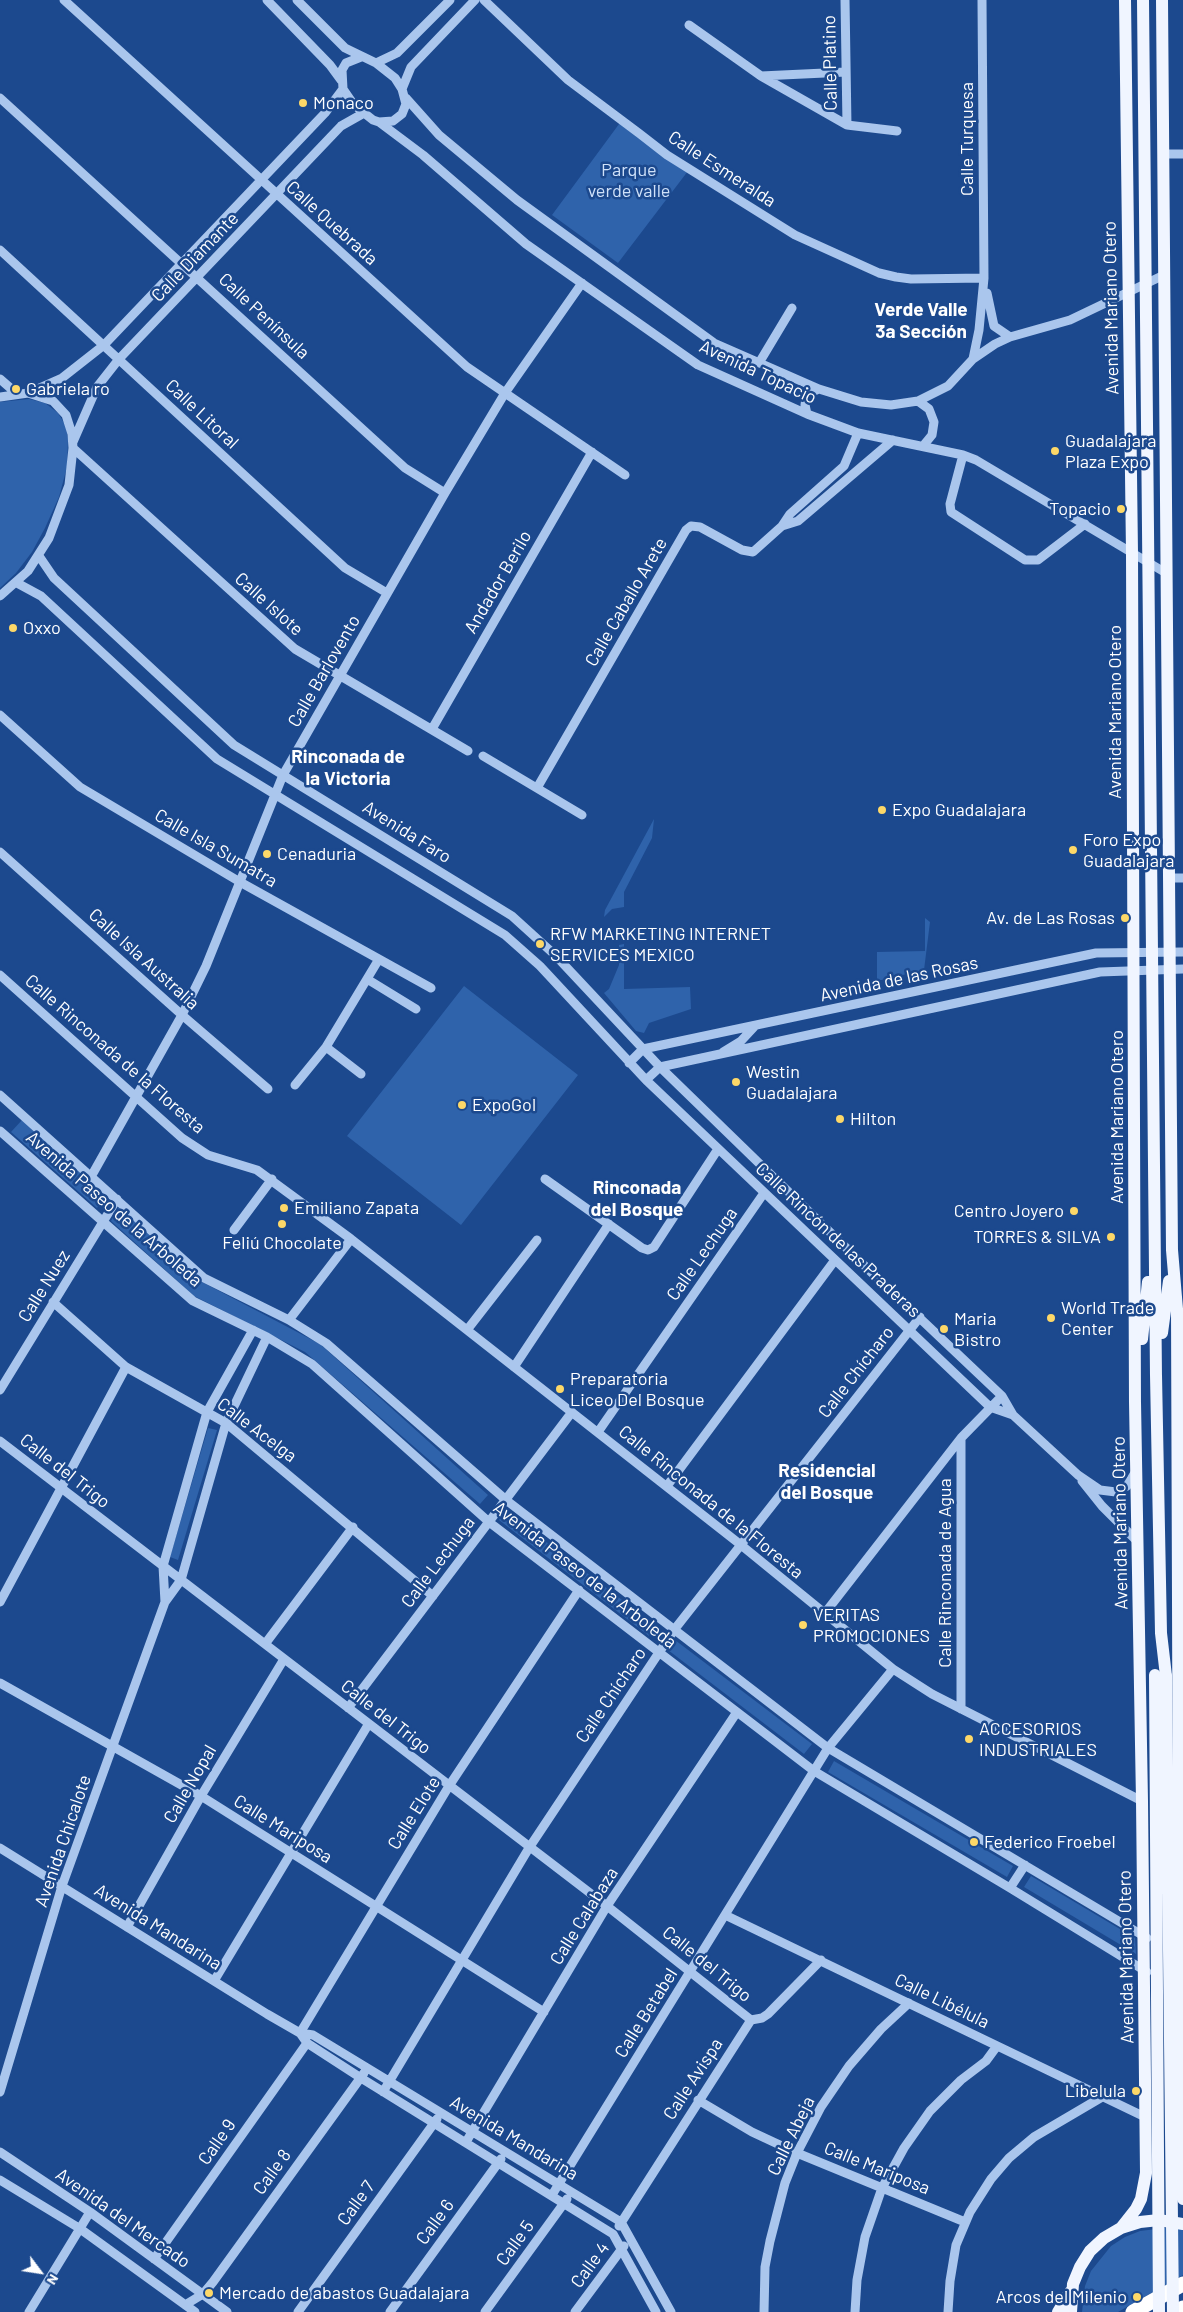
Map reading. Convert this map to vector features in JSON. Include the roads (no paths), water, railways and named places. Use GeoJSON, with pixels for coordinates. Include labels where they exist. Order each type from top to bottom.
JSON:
{"type":"FeatureCollection","features":[{"type":"Feature","properties":{"kind":"highway"},"geometry":{"type":"LineString","coordinates":[[1132,2312],[1183,2284]]}},
{"type":"Feature","properties":{"kind":"highway"},"geometry":{"type":"LineString","coordinates":[[1175,2312],[1183,2308]]}},
{"type":"Feature","properties":{"kind":"main road","name":"Avenida Mariano Otero"},"geometry":{"type":"LineString","coordinates":[[1121,2228],[1136,2209],[1144,2188],[1145,2117],[1144,1936],[1135,1402],[1132,554],[1124,0]]}},
{"type":"Feature","properties":{"kind":"main road","name":"Avenida Mariano Otero"},"geometry":{"type":"LineString","coordinates":[[1144,0],[1156,1375],[1161,1633],[1170,1674],[1181,1959],[1182,2197]]}},
{"type":"Feature","properties":{"kind":"main road","name":"Avenida Mariano Otero"},"geometry":{"type":"LineString","coordinates":[[1159,2312],[1170,1674],[1180,1521],[1180,1309],[1172,1258],[1176,969],[1170,952],[1162,0]]}},
{"type":"Feature","properties":{"kind":"main road"},"geometry":{"type":"LineString","coordinates":[[1135,1402],[1154,1225]]}},
{"type":"Feature","properties":{"kind":"main road"},"geometry":{"type":"LineString","coordinates":[[1156,1375],[1172,1258]]}},
{"type":"Feature","properties":{"kind":"main road","name":"Avenida Mariano Otero"},"geometry":{"type":"LineString","coordinates":[[1170,1674],[1175,2312]]}},
{"type":"Feature","properties":{"kind":"main road"},"geometry":{"type":"LineString","coordinates":[[1166,1950],[1165,1988],[1170,2185],[1171,2189],[1182,2197]]}},
{"type":"Feature","properties":{"kind":"main road"},"geometry":{"type":"LineString","coordinates":[[1071,2312],[1073,2284],[1080,2267],[1090,2251],[1104,2238],[1121,2228],[1140,2222],[1159,2220],[1183,2224]]}},
{"type":"Feature","properties":{"kind":"main road"},"geometry":{"type":"LineString","coordinates":[[1058,2312],[1068,2297],[1080,2267]]}},
{"type":"Feature","properties":{"kind":"street","name":"Calle Quebrada"},"geometry":{"type":"LineString","coordinates":[[64,0],[467,368],[625,474]]}},
{"type":"Feature","properties":{"kind":"street"},"geometry":{"type":"LineString","coordinates":[[267,0],[330,65],[354,105],[379,122],[398,119],[405,109],[404,94],[412,67],[475,0]]}},
{"type":"Feature","properties":{"kind":"street"},"geometry":{"type":"LineString","coordinates":[[297,0],[345,48],[376,64],[395,78],[404,94]]}},
{"type":"Feature","properties":{"kind":"street"},"geometry":{"type":"LineString","coordinates":[[376,64],[397,53],[450,0]]}},
{"type":"Feature","properties":{"kind":"street","name":"Calle Esmeralda"},"geometry":{"type":"LineString","coordinates":[[484,0],[568,80],[668,155],[795,235],[879,273],[896,277],[984,278]]}},
{"type":"Feature","properties":{"kind":"street","name":"Calle Platino"},"geometry":{"type":"LineString","coordinates":[[845,0],[847,125]]}},
{"type":"Feature","properties":{"kind":"street","name":"Calle Turquesa"},"geometry":{"type":"LineString","coordinates":[[973,359],[979,330],[984,278],[982,0]]}},
{"type":"Feature","properties":{"kind":"street"},"geometry":{"type":"LineString","coordinates":[[689,25],[761,76],[847,125],[897,131]]}},
{"type":"Feature","properties":{"kind":"street"},"geometry":{"type":"LineString","coordinates":[[342,84],[342,70],[346,62],[361,57]]}},
{"type":"Feature","properties":{"kind":"street"},"geometry":{"type":"LineString","coordinates":[[761,76],[846,72]]}},
{"type":"Feature","properties":{"kind":"street","name":"Calle Diamante"},"geometry":{"type":"LineString","coordinates":[[28,393],[62,378],[104,345],[325,113],[342,84]]}},
{"type":"Feature","properties":{"kind":"street","name":"Avenida Topacio"},"geometry":{"type":"LineString","coordinates":[[404,94],[439,135],[542,220],[714,343],[819,389],[861,402],[891,405],[918,401],[948,386],[973,359],[985,350],[1010,337],[1070,320],[1128,291],[1164,276]]}},
{"type":"Feature","properties":{"kind":"street","name":"Calle Península"},"geometry":{"type":"LineString","coordinates":[[0,98],[405,468],[445,493]]}},
{"type":"Feature","properties":{"kind":"street","name":"Calle Diamante"},"geometry":{"type":"LineString","coordinates":[[73,445],[97,387],[119,359],[342,126],[364,113]]}},
{"type":"Feature","properties":{"kind":"street","name":"Avenida Topacio"},"geometry":{"type":"LineString","coordinates":[[379,122],[423,155],[507,229],[698,365],[807,414],[858,433],[963,455],[991,468],[1166,574]]}},
{"type":"Feature","properties":{"kind":"street"},"geometry":{"type":"LineString","coordinates":[[1163,154],[1183,154]]}},
{"type":"Feature","properties":{"kind":"street","name":"Calle Litoral"},"geometry":{"type":"LineString","coordinates":[[0,250],[345,568],[388,593]]}},
{"type":"Feature","properties":{"kind":"street","name":"Calle Turquesa"},"geometry":{"type":"LineString","coordinates":[[984,278],[994,326],[1010,337]]}},
{"type":"Feature","properties":{"kind":"street","name":"Calle Barlovento"},"geometry":{"type":"LineString","coordinates":[[92,1175],[182,1015],[206,966],[283,775],[445,493],[505,393],[582,283]]}},
{"type":"Feature","properties":{"kind":"street"},"geometry":{"type":"LineString","coordinates":[[759,363],[792,308]]}},
{"type":"Feature","properties":{"kind":"street"},"geometry":{"type":"LineString","coordinates":[[0,379],[16,393]]}},
{"type":"Feature","properties":{"kind":"street"},"geometry":{"type":"LineString","coordinates":[[807,414],[806,398],[810,393],[819,389]]}},
{"type":"Feature","properties":{"kind":"street"},"geometry":{"type":"LineString","coordinates":[[0,397],[16,393],[28,393],[47,398],[62,409],[70,426],[73,445],[72,470],[66,497],[56,524],[39,556],[17,583],[0,596]]}},
{"type":"Feature","properties":{"kind":"street"},"geometry":{"type":"LineString","coordinates":[[918,401],[929,409],[934,422],[932,436],[923,446]]}},
{"type":"Feature","properties":{"kind":"street","name":"Calle Caballo Arete"},"geometry":{"type":"LineString","coordinates":[[537,788],[686,530],[691,526],[700,527],[749,553],[782,526],[790,514],[844,466],[858,433]]}},
{"type":"Feature","properties":{"kind":"street","name":"Calle Caballo Arete"},"geometry":{"type":"LineString","coordinates":[[782,526],[798,521],[893,440]]}},
{"type":"Feature","properties":{"kind":"street","name":"Calle Islote"},"geometry":{"type":"LineString","coordinates":[[73,445],[295,649],[468,750]]}},
{"type":"Feature","properties":{"kind":"street","name":"Andador Berilo"},"geometry":{"type":"LineString","coordinates":[[432,729],[592,452]]}},
{"type":"Feature","properties":{"kind":"street"},"geometry":{"type":"LineString","coordinates":[[963,455],[950,504],[951,512],[1025,560],[1038,560],[1085,524]]}},
{"type":"Feature","properties":{"kind":"street","name":"Avenida Faro"},"geometry":{"type":"LineString","coordinates":[[39,556],[54,578],[226,738],[512,916],[555,955],[660,1067]]}},
{"type":"Feature","properties":{"kind":"street","name":"Avenida Faro"},"geometry":{"type":"LineString","coordinates":[[17,583],[41,596],[217,759],[505,935],[540,966],[646,1080]]}},
{"type":"Feature","properties":{"kind":"street","name":"Calle Isla Sumatra"},"geometry":{"type":"LineString","coordinates":[[0,715],[80,787],[240,882],[431,988]]}},
{"type":"Feature","properties":{"kind":"street"},"geometry":{"type":"LineString","coordinates":[[484,756],[582,815]]}},
{"type":"Feature","properties":{"kind":"street","name":"Calle Isla Australia"},"geometry":{"type":"LineString","coordinates":[[0,852],[182,1015],[268,1089]]}},
{"type":"Feature","properties":{"kind":"street"},"geometry":{"type":"LineString","coordinates":[[1169,878],[1183,878]]}},
{"type":"Feature","properties":{"kind":"street","name":"Avenida de las Rosas"},"geometry":{"type":"LineString","coordinates":[[643,1049],[1096,953],[1183,952]]}},
{"type":"Feature","properties":{"kind":"street"},"geometry":{"type":"LineString","coordinates":[[295,1084],[326,1047],[378,959]]}},
{"type":"Feature","properties":{"kind":"street","name":"Avenida de las Rosas"},"geometry":{"type":"LineString","coordinates":[[660,1067],[1100,972],[1176,969]]}},
{"type":"Feature","properties":{"kind":"street","name":"Calle Rinconada de la Floresta"},"geometry":{"type":"LineString","coordinates":[[0,975],[182,1138],[208,1155],[248,1166],[272,1179],[667,1486],[893,1669],[921,1688],[1142,1801]]}},
{"type":"Feature","properties":{"kind":"street"},"geometry":{"type":"LineString","coordinates":[[367,979],[416,1009]]}},
{"type":"Feature","properties":{"kind":"street"},"geometry":{"type":"LineString","coordinates":[[716,1056],[741,1041],[754,1027]]}},
{"type":"Feature","properties":{"kind":"street"},"geometry":{"type":"LineString","coordinates":[[326,1047],[361,1074]]}},
{"type":"Feature","properties":{"kind":"street"},"geometry":{"type":"LineString","coordinates":[[629,1063],[643,1049]]}},
{"type":"Feature","properties":{"kind":"street"},"geometry":{"type":"LineString","coordinates":[[646,1080],[660,1067]]}},
{"type":"Feature","properties":{"kind":"street","name":"Calle Rincón de las Praderas"},"geometry":{"type":"LineString","coordinates":[[660,1067],[1002,1396],[1013,1416],[1078,1475],[1100,1490],[1116,1492],[1127,1486],[1136,1472],[1137,1464]]}},
{"type":"Feature","properties":{"kind":"street","name":"Calle Rincón de las Praderas"},"geometry":{"type":"LineString","coordinates":[[646,1080],[990,1407],[1013,1416]]}},
{"type":"Feature","properties":{"kind":"street","name":"Avenida Paseo de la Arboleda"},"geometry":{"type":"LineString","coordinates":[[0,1096],[92,1175],[204,1278],[289,1320],[326,1343],[506,1500],[828,1748],[1181,1959]]}},
{"type":"Feature","properties":{"kind":"street","name":"Avenida Paseo de la Arboleda"},"geometry":{"type":"LineString","coordinates":[[0,1131],[193,1301],[266,1336],[312,1364],[489,1522],[814,1771],[1144,1970],[1181,2002]]}},
{"type":"Feature","properties":{"kind":"street"},"geometry":{"type":"LineString","coordinates":[[545,1179],[642,1248],[648,1250],[654,1247],[718,1148]]}},
{"type":"Feature","properties":{"kind":"street"},"geometry":{"type":"LineString","coordinates":[[234,1230],[272,1179]]}},
{"type":"Feature","properties":{"kind":"street","name":"Calle Lechuga"},"geometry":{"type":"LineString","coordinates":[[598,1432],[764,1193]]}},
{"type":"Feature","properties":{"kind":"street","name":"Calle Nuez"},"geometry":{"type":"LineString","coordinates":[[0,1390],[117,1199]]}},
{"type":"Feature","properties":{"kind":"street"},"geometry":{"type":"LineString","coordinates":[[514,1366],[609,1224]]}},
{"type":"Feature","properties":{"kind":"street"},"geometry":{"type":"LineString","coordinates":[[289,1320],[351,1239]]}},
{"type":"Feature","properties":{"kind":"street"},"geometry":{"type":"LineString","coordinates":[[467,1330],[537,1240]]}},
{"type":"Feature","properties":{"kind":"street"},"geometry":{"type":"LineString","coordinates":[[667,1486],[835,1260]]}},
{"type":"Feature","properties":{"kind":"street","name":"Calle Acelga"},"geometry":{"type":"LineString","coordinates":[[53,1302],[126,1367],[226,1422],[433,1596]]}},
{"type":"Feature","properties":{"kind":"street","name":"Calle Chícharo"},"geometry":{"type":"LineString","coordinates":[[383,2092],[529,1848],[658,1653],[674,1630],[920,1318]]}},
{"type":"Feature","properties":{"kind":"street","name":"Avenida Chicalote"},"geometry":{"type":"LineString","coordinates":[[165,1602],[163,1566],[207,1412],[253,1330]]}},
{"type":"Feature","properties":{"kind":"street","name":"Avenida Chicalote"},"geometry":{"type":"LineString","coordinates":[[0,2092],[62,1886],[165,1602],[181,1580],[226,1422],[266,1336]]}},
{"type":"Feature","properties":{"kind":"street"},"geometry":{"type":"LineString","coordinates":[[0,1602],[126,1367]]}},
{"type":"Feature","properties":{"kind":"street"},"geometry":{"type":"LineString","coordinates":[[825,1613],[961,1438],[1002,1396]]}},
{"type":"Feature","properties":{"kind":"street","name":"Calle Lechuga"},"geometry":{"type":"LineString","coordinates":[[348,1708],[572,1412]]}},
{"type":"Feature","properties":{"kind":"street","name":"Calle Rinconada de Agua"},"geometry":{"type":"LineString","coordinates":[[961,1438],[961,1709]]}},
{"type":"Feature","properties":{"kind":"street","name":"Calle del Trigo"},"geometry":{"type":"LineString","coordinates":[[0,1442],[529,1848],[608,1906],[751,2020]]}},
{"type":"Feature","properties":{"kind":"street","name":"Calle Rincón de las Praderas"},"geometry":{"type":"LineString","coordinates":[[1078,1475],[1102,1506],[1137,1541]]}},
{"type":"Feature","properties":{"kind":"street"},"geometry":{"type":"LineString","coordinates":[[265,1644],[353,1527]]}},
{"type":"Feature","properties":{"kind":"street","name":"Calle Elote"},"geometry":{"type":"LineString","coordinates":[[300,2033],[449,1786],[579,1590]]}},
{"type":"Feature","properties":{"kind":"street","name":"Calle Nopal"},"geometry":{"type":"LineString","coordinates":[[127,1927],[201,1796],[284,1659]]}},
{"type":"Feature","properties":{"kind":"street","name":"Calle Betabel"},"geometry":{"type":"LineString","coordinates":[[552,2195],[828,1748],[893,1669]]}},
{"type":"Feature","properties":{"kind":"street","name":"Calle Mariposa"},"geometry":{"type":"LineString","coordinates":[[0,1683],[201,1796],[544,2012]]}},
{"type":"Feature","properties":{"kind":"street","name":"Calle Calabaza"},"geometry":{"type":"LineString","coordinates":[[466,2142],[608,1906],[736,1712]]}},
{"type":"Feature","properties":{"kind":"street"},"geometry":{"type":"LineString","coordinates":[[214,1981],[368,1725]]}},
{"type":"Feature","properties":{"kind":"street","name":"Avenida Mandarina"},"geometry":{"type":"LineString","coordinates":[[0,1848],[300,2033],[313,2035],[621,2222],[671,2312]]}},
{"type":"Feature","properties":{"kind":"street"},"geometry":{"type":"LineString","coordinates":[[1010,1888],[1025,1865]]}},
{"type":"Feature","properties":{"kind":"street","name":"Calle Libélula"},"geometry":{"type":"LineString","coordinates":[[725,1915],[1145,2117]]}},
{"type":"Feature","properties":{"kind":"street","name":"Calle Avispa"},"geometry":{"type":"LineString","coordinates":[[613,2234],[751,2020],[768,2014],[821,1960]]}},
{"type":"Feature","properties":{"kind":"street","name":"Calle Abeja"},"geometry":{"type":"LineString","coordinates":[[764,2312],[765,2267],[770,2241],[785,2183],[797,2152],[821,2107],[849,2066],[881,2029],[909,2003]]}},
{"type":"Feature","properties":{"kind":"street","name":"Avenida Mandarina"},"geometry":{"type":"LineString","coordinates":[[300,2033],[307,2043],[361,2078],[613,2234],[656,2312]]}},
{"type":"Feature","properties":{"kind":"street","name":"Calle 9"},"geometry":{"type":"LineString","coordinates":[[154,2259],[307,2043]]}},
{"type":"Feature","properties":{"kind":"street"},"geometry":{"type":"LineString","coordinates":[[856,2312],[857,2280],[865,2237],[882,2188],[904,2148],[930,2111],[961,2080],[986,2061],[998,2046]]}},
{"type":"Feature","properties":{"kind":"street","name":"Calle 8"},"geometry":{"type":"LineString","coordinates":[[196,2312],[203,2294],[361,2078],[366,2068]]}},
{"type":"Feature","properties":{"kind":"street"},"geometry":{"type":"LineString","coordinates":[[948,2312],[954,2257],[965,2222],[990,2179],[1022,2146],[1049,2126],[1102,2097]]}},
{"type":"Feature","properties":{"kind":"street","name":"Calle Mariposa"},"geometry":{"type":"LineString","coordinates":[[698,2100],[752,2132],[965,2222]]}},
{"type":"Feature","properties":{"kind":"street","name":"Calle 7"},"geometry":{"type":"LineString","coordinates":[[298,2312],[441,2113]]}},
{"type":"Feature","properties":{"kind":"street","name":"Avenida del Mercado"},"geometry":{"type":"LineString","coordinates":[[0,2152],[90,2212],[227,2312]]}},
{"type":"Feature","properties":{"kind":"street","name":"Calle 6"},"geometry":{"type":"LineString","coordinates":[[390,2312],[506,2152]]}},
{"type":"Feature","properties":{"kind":"street","name":"Avenida del Mercado"},"geometry":{"type":"LineString","coordinates":[[0,2180],[79,2228],[196,2312]]}},
{"type":"Feature","properties":{"kind":"street","name":"Calle 5"},"geometry":{"type":"LineString","coordinates":[[485,2312],[570,2192]]}},
{"type":"Feature","properties":{"kind":"street"},"geometry":{"type":"LineString","coordinates":[[29,2312],[90,2212]]}},
{"type":"Feature","properties":{"kind":"street","name":"Calle 4"},"geometry":{"type":"LineString","coordinates":[[575,2312],[630,2237]]}},
{"type":"Feature","properties":{"kind":"street","name":"Calle 8"},"geometry":{"type":"LineString","coordinates":[[185,2305],[203,2294]]}},
{"type":"Feature","properties":{"kind":"place","name":"Monaco"},"geometry":{"type":"Point","coordinates":[303,103]}},
{"type":"Feature","properties":{"kind":"place","name":"Gabriela ro"},"geometry":{"type":"Point","coordinates":[16,389]}},
{"type":"Feature","properties":{"kind":"place","name":"Guadalajara Plaza Expo"},"geometry":{"type":"Point","coordinates":[1055,451]}},
{"type":"Feature","properties":{"kind":"place","name":"Topacio"},"geometry":{"type":"Point","coordinates":[1121,509]}},
{"type":"Feature","properties":{"kind":"place","name":"Oxxo"},"geometry":{"type":"Point","coordinates":[13,628]}},
{"type":"Feature","properties":{"kind":"place","name":"Expo Guadalajara"},"geometry":{"type":"Point","coordinates":[882,810]}},
{"type":"Feature","properties":{"kind":"place","name":"Foro Expo Guadalajara"},"geometry":{"type":"Point","coordinates":[1073,850]}},
{"type":"Feature","properties":{"kind":"place","name":"Cenaduria"},"geometry":{"type":"Point","coordinates":[267,854]}},
{"type":"Feature","properties":{"kind":"place","name":"Av. de Las Rosas"},"geometry":{"type":"Point","coordinates":[1125,918]}},
{"type":"Feature","properties":{"kind":"place","name":"RFW MARKETING INTERNET SERVICES MEXICO"},"geometry":{"type":"Point","coordinates":[540,944]}},
{"type":"Feature","properties":{"kind":"place","name":"Westin Guadalajara"},"geometry":{"type":"Point","coordinates":[736,1082]}},
{"type":"Feature","properties":{"kind":"place","name":"ExpoGol"},"geometry":{"type":"Point","coordinates":[462,1105]}},
{"type":"Feature","properties":{"kind":"place","name":"Hilton"},"geometry":{"type":"Point","coordinates":[840,1119]}},
{"type":"Feature","properties":{"kind":"place","name":"Emiliano Zapata"},"geometry":{"type":"Point","coordinates":[284,1208]}},
{"type":"Feature","properties":{"kind":"place","name":"Centro Joyero"},"geometry":{"type":"Point","coordinates":[1074,1211]}},
{"type":"Feature","properties":{"kind":"place","name":"Feliú Chocolate"},"geometry":{"type":"Point","coordinates":[282,1224]}},
{"type":"Feature","properties":{"kind":"place","name":"TORRES & SILVA"},"geometry":{"type":"Point","coordinates":[1111,1237]}},
{"type":"Feature","properties":{"kind":"place","name":"World Trade Center"},"geometry":{"type":"Point","coordinates":[1051,1318]}},
{"type":"Feature","properties":{"kind":"place","name":"Maria Bistro"},"geometry":{"type":"Point","coordinates":[944,1329]}},
{"type":"Feature","properties":{"kind":"place","name":"Preparatoria Liceo Del Bosque"},"geometry":{"type":"Point","coordinates":[560,1389]}},
{"type":"Feature","properties":{"kind":"place","name":"VERITAS PROMOCIONES"},"geometry":{"type":"Point","coordinates":[803,1625]}},
{"type":"Feature","properties":{"kind":"place","name":"ACCESORIOS INDUSTRIALES"},"geometry":{"type":"Point","coordinates":[969,1739]}},
{"type":"Feature","properties":{"kind":"place","name":"Federico Froebel"},"geometry":{"type":"Point","coordinates":[974,1842]}},
{"type":"Feature","properties":{"kind":"place","name":"Libelula"},"geometry":{"type":"Point","coordinates":[1136,2091]}},
{"type":"Feature","properties":{"kind":"place","name":"Mercado de abastos Guadalajara"},"geometry":{"type":"Point","coordinates":[209,2293]}},
{"type":"Feature","properties":{"kind":"place","name":"Arcos del Milenio"},"geometry":{"type":"Point","coordinates":[1137,2297]}},
{"type":"Feature","properties":{"kind":"district","name":"Verde Valle 3a Sección"},"geometry":{"type":"Point","coordinates":[921,321]}},
{"type":"Feature","properties":{"kind":"district","name":"Rinconada de la Victoria"},"geometry":{"type":"Point","coordinates":[348,768]}},
{"type":"Feature","properties":{"kind":"district","name":"Rinconada del Bosque"},"geometry":{"type":"Point","coordinates":[637,1199]}},
{"type":"Feature","properties":{"kind":"district","name":"Residencial del Bosque"},"geometry":{"type":"Point","coordinates":[827,1482]}},
{"type":"Feature","properties":{"kind":"park label","name":"Parque verde valle"},"geometry":{"type":"Point","coordinates":[629,180]}}]}
